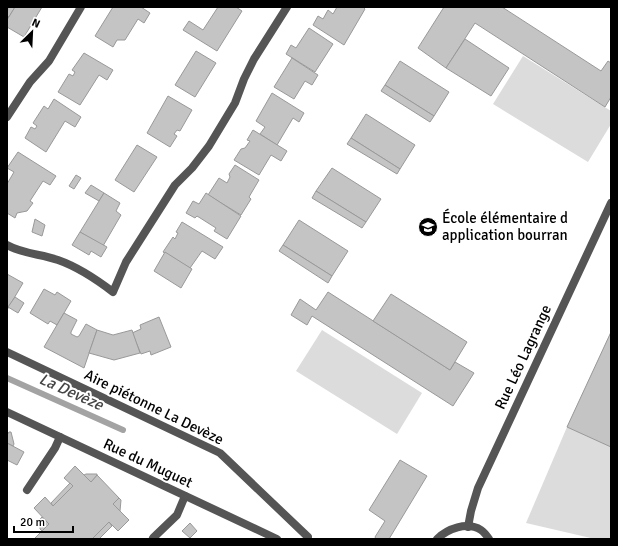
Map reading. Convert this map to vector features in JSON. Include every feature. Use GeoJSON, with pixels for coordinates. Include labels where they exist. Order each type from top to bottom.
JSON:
{"type":"FeatureCollection","features":[{"type":"Feature","properties":{"kind":"street"},"geometry":{"type":"LineString","coordinates":[[7,117],[30,82],[49,61],[81,7]]}},
{"type":"Feature","properties":{"kind":"street"},"geometry":{"type":"LineString","coordinates":[[7,245],[14,250],[58,260],[90,275],[112,292],[126,262],[167,197],[209,146],[236,102],[244,79],[254,59],[287,7]]}},
{"type":"Feature","properties":{"kind":"street","name":"Rue Léo Lagrange"},"geometry":{"type":"LineString","coordinates":[[468,527],[478,488],[611,203]]}},
{"type":"Feature","properties":{"kind":"street","name":"Aire piétonne La Devèze"},"geometry":{"type":"LineString","coordinates":[[7,352],[220,453],[308,537],[308,539]]}},
{"type":"Feature","properties":{"kind":"street","name":"Rue du Muguet"},"geometry":{"type":"LineString","coordinates":[[7,412],[277,539]]}},
{"type":"Feature","properties":{"kind":"street"},"geometry":{"type":"LineString","coordinates":[[27,490],[55,448],[60,437]]}},
{"type":"Feature","properties":{"kind":"street"},"geometry":{"type":"LineString","coordinates":[[154,539],[153,538],[176,515],[185,496]]}},
{"type":"Feature","properties":{"kind":"street"},"geometry":{"type":"LineString","coordinates":[[437,539],[444,532],[455,528],[468,527],[480,530],[489,539]]}},
{"type":"Feature","properties":{"kind":"shaded area"},"geometry":{"type":"Polygon","coordinates":[[[523,56],[611,111],[611,124],[588,162],[493,104],[523,56]]]}},
{"type":"Feature","properties":{"kind":"shaded area"},"geometry":{"type":"Polygon","coordinates":[[[322,330],[422,393],[397,434],[296,371],[322,330]]]}},
{"type":"Feature","properties":{"kind":"shaded area"},"geometry":{"type":"Polygon","coordinates":[[[611,332],[611,539],[595,539],[526,523],[567,427],[611,332]]]}},
{"type":"Feature","properties":{"kind":"building"},"geometry":{"type":"Polygon","coordinates":[[[8,7],[15,7],[9,17],[7,15],[8,7]]]}},
{"type":"Feature","properties":{"kind":"building"},"geometry":{"type":"Polygon","coordinates":[[[15,7],[42,7],[24,37],[7,27],[7,20],[15,7]]]}},
{"type":"Feature","properties":{"kind":"building"},"geometry":{"type":"Polygon","coordinates":[[[113,7],[141,7],[150,13],[144,23],[138,19],[125,40],[117,40],[113,47],[95,36],[113,7]]]}},
{"type":"Feature","properties":{"kind":"building"},"geometry":{"type":"Polygon","coordinates":[[[218,7],[236,7],[242,11],[217,51],[183,30],[189,21],[203,30],[218,7]]]}},
{"type":"Feature","properties":{"kind":"building"},"geometry":{"type":"Polygon","coordinates":[[[337,7],[363,7],[365,9],[344,45],[313,25],[318,16],[323,19],[328,10],[333,14],[337,7]]]}},
{"type":"Feature","properties":{"kind":"building"},"geometry":{"type":"Polygon","coordinates":[[[444,7],[502,7],[601,71],[608,61],[611,63],[611,97],[605,107],[475,23],[446,68],[418,48],[444,7]]]}},
{"type":"Feature","properties":{"kind":"building"},"geometry":{"type":"Polygon","coordinates":[[[309,28],[333,44],[315,72],[286,54],[291,45],[296,48],[309,28]]]}},
{"type":"Feature","properties":{"kind":"building"},"geometry":{"type":"Polygon","coordinates":[[[465,39],[509,68],[491,96],[446,68],[465,39]]]}},
{"type":"Feature","properties":{"kind":"building"},"geometry":{"type":"Polygon","coordinates":[[[196,51],[216,63],[195,97],[175,85],[196,51]]]}},
{"type":"Feature","properties":{"kind":"building"},"geometry":{"type":"Polygon","coordinates":[[[84,53],[113,70],[107,80],[99,75],[80,105],[58,92],[69,74],[73,76],[75,72],[72,70],[84,53]]]}},
{"type":"Feature","properties":{"kind":"building"},"geometry":{"type":"Polygon","coordinates":[[[292,58],[318,75],[312,85],[305,81],[294,99],[274,87],[292,58]]]}},
{"type":"Feature","properties":{"kind":"building"},"geometry":{"type":"Polygon","coordinates":[[[400,61],[449,92],[434,116],[385,85],[400,61]]]}},
{"type":"Feature","properties":{"kind":"building"},"geometry":{"type":"Polygon","coordinates":[[[385,85],[434,116],[430,122],[381,91],[385,85]]]}},
{"type":"Feature","properties":{"kind":"building"},"geometry":{"type":"Polygon","coordinates":[[[272,93],[304,113],[299,122],[293,118],[277,145],[260,134],[265,127],[256,121],[272,93]]]}},
{"type":"Feature","properties":{"kind":"building"},"geometry":{"type":"Polygon","coordinates":[[[168,96],[192,110],[180,131],[177,130],[174,134],[177,136],[170,147],[147,133],[168,96]]]}},
{"type":"Feature","properties":{"kind":"building"},"geometry":{"type":"Polygon","coordinates":[[[54,99],[81,117],[75,127],[65,121],[46,152],[25,138],[31,127],[35,129],[37,126],[33,123],[44,106],[48,109],[54,99]]]}},
{"type":"Feature","properties":{"kind":"building"},"geometry":{"type":"Polygon","coordinates":[[[366,114],[415,145],[400,169],[351,138],[366,114]]]}},
{"type":"Feature","properties":{"kind":"building"},"geometry":{"type":"Polygon","coordinates":[[[253,130],[287,151],[281,161],[271,155],[259,175],[234,160],[241,149],[245,148],[250,141],[247,140],[253,130]]]}},
{"type":"Feature","properties":{"kind":"building"},"geometry":{"type":"Polygon","coordinates":[[[351,138],[400,169],[397,174],[347,144],[351,138]]]}},
{"type":"Feature","properties":{"kind":"building"},"geometry":{"type":"Polygon","coordinates":[[[137,145],[157,157],[134,192],[115,180],[137,145]]]}},
{"type":"Feature","properties":{"kind":"building"},"geometry":{"type":"Polygon","coordinates":[[[18,152],[56,176],[50,185],[43,181],[30,201],[33,203],[27,211],[17,213],[15,218],[7,213],[7,184],[14,172],[7,168],[18,152]]]}},
{"type":"Feature","properties":{"kind":"building"},"geometry":{"type":"Polygon","coordinates":[[[235,165],[259,180],[249,197],[251,199],[241,215],[208,195],[219,178],[227,183],[230,177],[229,174],[235,165]]]}},
{"type":"Feature","properties":{"kind":"building"},"geometry":{"type":"Polygon","coordinates":[[[332,168],[381,199],[366,222],[316,191],[332,168]]]}},
{"type":"Feature","properties":{"kind":"building"},"geometry":{"type":"Polygon","coordinates":[[[76,175],[81,178],[74,189],[69,186],[76,175]]]}},
{"type":"Feature","properties":{"kind":"building"},"geometry":{"type":"Polygon","coordinates":[[[91,185],[104,193],[99,201],[85,193],[91,185]]]}},
{"type":"Feature","properties":{"kind":"building"},"geometry":{"type":"Polygon","coordinates":[[[316,191],[366,222],[362,228],[312,198],[316,191]]]}},
{"type":"Feature","properties":{"kind":"building"},"geometry":{"type":"Polygon","coordinates":[[[104,193],[120,203],[116,211],[121,215],[103,246],[80,232],[104,193]]]}},
{"type":"Feature","properties":{"kind":"building"},"geometry":{"type":"Polygon","coordinates":[[[206,193],[241,216],[227,239],[214,231],[216,228],[197,216],[195,218],[186,213],[193,201],[199,204],[206,193]]]}},
{"type":"Feature","properties":{"kind":"building"},"geometry":{"type":"Polygon","coordinates":[[[35,219],[45,225],[42,236],[32,232],[35,219]]]}},
{"type":"Feature","properties":{"kind":"building"},"geometry":{"type":"Polygon","coordinates":[[[299,220],[348,251],[332,276],[283,245],[299,220]]]}},
{"type":"Feature","properties":{"kind":"building"},"geometry":{"type":"Polygon","coordinates":[[[182,222],[223,247],[215,259],[202,251],[190,268],[163,252],[173,237],[175,239],[178,233],[176,232],[182,222]]]}},
{"type":"Feature","properties":{"kind":"building"},"geometry":{"type":"Polygon","coordinates":[[[80,232],[107,247],[101,257],[91,251],[89,255],[72,245],[80,232]]]}},
{"type":"Feature","properties":{"kind":"building"},"geometry":{"type":"Polygon","coordinates":[[[283,245],[332,276],[328,283],[279,251],[283,245]]]}},
{"type":"Feature","properties":{"kind":"building"},"geometry":{"type":"Polygon","coordinates":[[[165,252],[192,269],[181,288],[154,271],[165,252]]]}},
{"type":"Feature","properties":{"kind":"building"},"geometry":{"type":"Polygon","coordinates":[[[7,274],[23,283],[7,310],[7,274]]]}},
{"type":"Feature","properties":{"kind":"building"},"geometry":{"type":"Polygon","coordinates":[[[44,289],[55,295],[57,292],[71,301],[57,325],[50,321],[48,324],[30,313],[44,289]]]}},
{"type":"Feature","properties":{"kind":"building"},"geometry":{"type":"Polygon","coordinates":[[[328,292],[450,370],[455,362],[474,373],[453,406],[312,316],[307,325],[291,315],[300,299],[316,310],[328,292]]]}},
{"type":"Feature","properties":{"kind":"building"},"geometry":{"type":"Polygon","coordinates":[[[391,294],[467,342],[450,370],[373,321],[391,294]]]}},
{"type":"Feature","properties":{"kind":"building"},"geometry":{"type":"Polygon","coordinates":[[[15,297],[24,303],[18,313],[8,307],[15,297]]]}},
{"type":"Feature","properties":{"kind":"building"},"geometry":{"type":"Polygon","coordinates":[[[64,313],[77,320],[71,334],[77,337],[79,336],[86,324],[97,330],[84,368],[44,347],[64,313]]]}},
{"type":"Feature","properties":{"kind":"building"},"geometry":{"type":"Polygon","coordinates":[[[159,317],[171,347],[151,355],[150,351],[141,354],[132,333],[141,329],[140,325],[159,317]]]}},
{"type":"Feature","properties":{"kind":"building"},"geometry":{"type":"Polygon","coordinates":[[[97,330],[113,335],[132,330],[140,353],[114,360],[89,353],[97,330]]]}},
{"type":"Feature","properties":{"kind":"building"},"geometry":{"type":"Polygon","coordinates":[[[611,332],[611,447],[567,427],[611,332]]]}},
{"type":"Feature","properties":{"kind":"building"},"geometry":{"type":"Polygon","coordinates":[[[11,432],[14,444],[13,446],[7,443],[7,435],[11,432]]]}},
{"type":"Feature","properties":{"kind":"building"},"geometry":{"type":"Polygon","coordinates":[[[7,443],[24,452],[17,465],[7,460],[7,443]]]}},
{"type":"Feature","properties":{"kind":"building"},"geometry":{"type":"Polygon","coordinates":[[[400,460],[427,476],[389,539],[376,539],[375,537],[385,521],[369,510],[400,460]]]}},
{"type":"Feature","properties":{"kind":"building"},"geometry":{"type":"Polygon","coordinates":[[[75,466],[91,482],[97,475],[119,498],[113,504],[129,520],[118,531],[109,522],[92,539],[34,539],[49,524],[34,508],[45,497],[53,506],[73,486],[64,478],[75,466]]]}},
{"type":"Feature","properties":{"kind":"building"},"geometry":{"type":"Polygon","coordinates":[[[84,475],[97,475],[91,482],[84,475]]]}},
{"type":"Feature","properties":{"kind":"building"},"geometry":{"type":"Polygon","coordinates":[[[70,483],[73,486],[53,506],[51,503],[70,483]]]}},
{"type":"Feature","properties":{"kind":"building"},"geometry":{"type":"Polygon","coordinates":[[[119,498],[121,500],[120,511],[113,504],[119,498]]]}},
{"type":"Feature","properties":{"kind":"building"},"geometry":{"type":"Polygon","coordinates":[[[42,517],[49,524],[42,531],[40,529],[40,519],[42,517]]]}},
{"type":"Feature","properties":{"kind":"building"},"geometry":{"type":"Polygon","coordinates":[[[109,522],[112,526],[99,539],[92,539],[109,522]]]}},
{"type":"Feature","properties":{"kind":"building"},"geometry":{"type":"Polygon","coordinates":[[[190,523],[197,531],[190,538],[182,531],[190,523]]]}},
{"type":"Feature","properties":{"kind":"waterway","name":"La Devèze"},"geometry":{"type":"LineString","coordinates":[[7,378],[123,430]]}},
{"type":"Feature","properties":{"kind":"place","name":"École élémentaire d application bourran"},"geometry":{"type":"Point","coordinates":[428,227]}}]}
